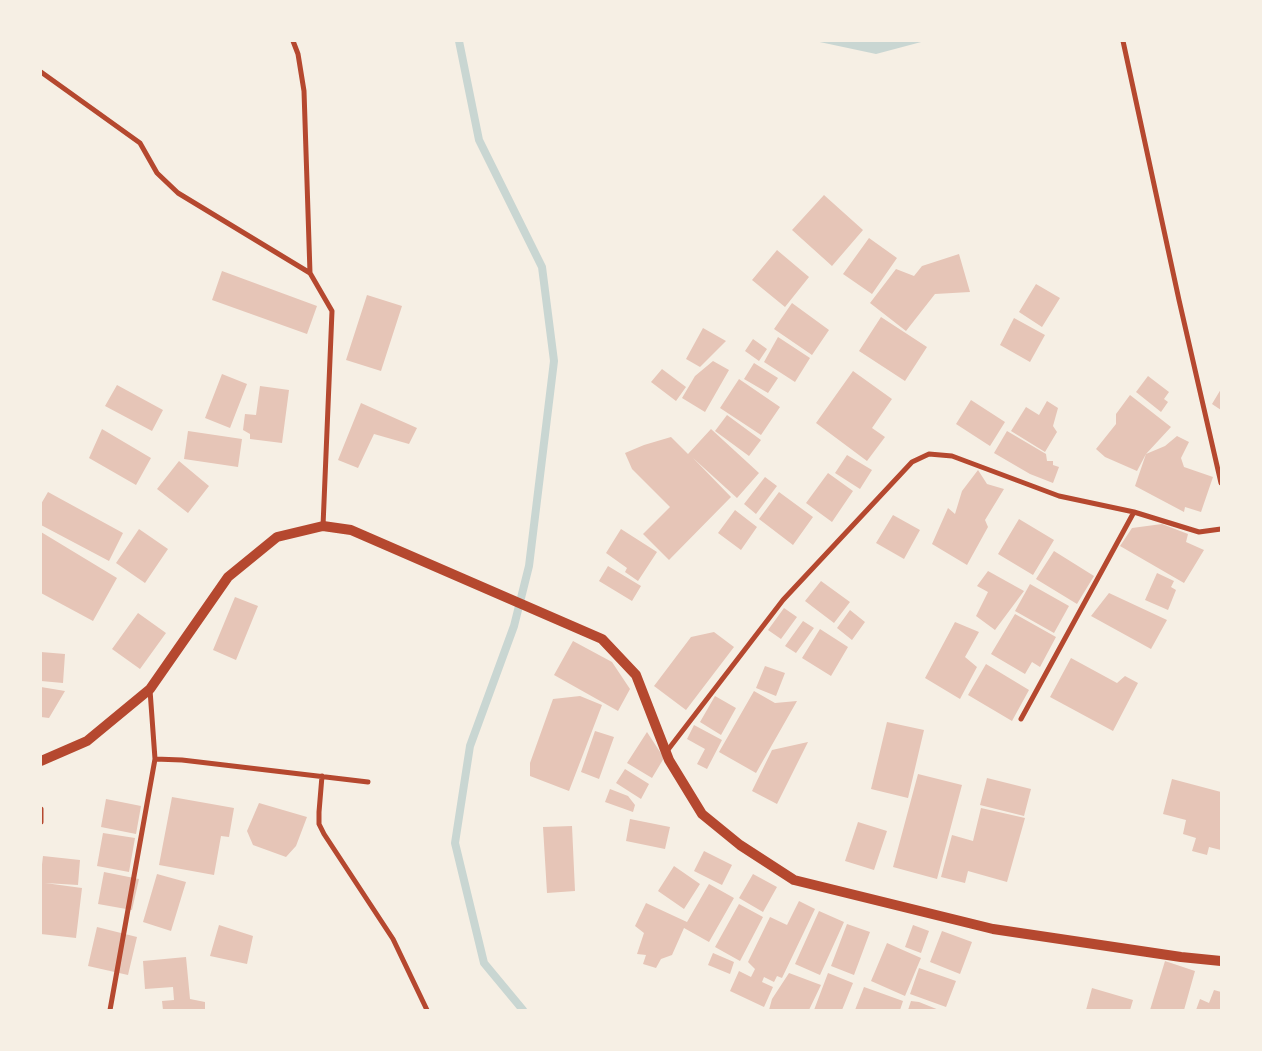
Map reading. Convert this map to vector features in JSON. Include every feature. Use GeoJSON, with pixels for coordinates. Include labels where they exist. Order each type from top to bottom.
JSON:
{"type":"FeatureCollection","features":[{"type":"Feature","properties":{"kind":"main road"},"geometry":{"type":"LineString","coordinates":[[41,761],[87,741],[150,689],[228,577],[277,537],[323,526],[351,530],[602,639],[636,675],[670,760],[702,814],[740,845],[794,880],[993,929],[1221,961]]}},
{"type":"Feature","properties":{"kind":"street"},"geometry":{"type":"LineString","coordinates":[[293,41],[298,54],[304,91],[310,273],[332,311],[323,526]]}},
{"type":"Feature","properties":{"kind":"street"},"geometry":{"type":"LineString","coordinates":[[1123,41],[1221,484]]}},
{"type":"Feature","properties":{"kind":"street"},"geometry":{"type":"LineString","coordinates":[[41,72],[140,143],[157,173],[178,193],[310,273]]}},
{"type":"Feature","properties":{"kind":"street"},"geometry":{"type":"LineString","coordinates":[[666,751],[783,600],[912,462],[929,454],[952,456],[1059,496],[1134,512],[1199,532],[1221,529]]}},
{"type":"Feature","properties":{"kind":"street"},"geometry":{"type":"LineString","coordinates":[[1021,719],[1134,512]]}},
{"type":"Feature","properties":{"kind":"street"},"geometry":{"type":"LineString","coordinates":[[110,1010],[155,759],[150,689]]}},
{"type":"Feature","properties":{"kind":"street"},"geometry":{"type":"LineString","coordinates":[[155,759],[182,760],[368,782]]}},
{"type":"Feature","properties":{"kind":"street"},"geometry":{"type":"LineString","coordinates":[[322,776],[319,812],[320,824],[324,834],[393,939],[427,1010]]}},
{"type":"Feature","properties":{"kind":"street"},"geometry":{"type":"LineString","coordinates":[[41,809],[41,822]]}},
{"type":"Feature","properties":{"kind":"shaded area"},"geometry":{"type":"Polygon","coordinates":[[[815,41],[925,41],[876,54],[815,41]]]}},
{"type":"Feature","properties":{"kind":"building"},"geometry":{"type":"Polygon","coordinates":[[[824,195],[863,230],[832,266],[792,230],[824,195]]]}},
{"type":"Feature","properties":{"kind":"building"},"geometry":{"type":"Polygon","coordinates":[[[869,238],[897,258],[872,294],[843,274],[869,238]]]}},
{"type":"Feature","properties":{"kind":"building"},"geometry":{"type":"Polygon","coordinates":[[[777,250],[809,277],[785,307],[752,280],[777,250]]]}},
{"type":"Feature","properties":{"kind":"building"},"geometry":{"type":"Polygon","coordinates":[[[959,254],[970,292],[935,294],[906,331],[870,303],[896,269],[914,276],[922,266],[959,254]]]}},
{"type":"Feature","properties":{"kind":"building"},"geometry":{"type":"Polygon","coordinates":[[[222,271],[317,306],[307,334],[212,300],[222,271]]]}},
{"type":"Feature","properties":{"kind":"building"},"geometry":{"type":"Polygon","coordinates":[[[1036,284],[1060,298],[1042,327],[1019,312],[1036,284]]]}},
{"type":"Feature","properties":{"kind":"building"},"geometry":{"type":"Polygon","coordinates":[[[367,295],[402,306],[381,371],[346,360],[367,295]]]}},
{"type":"Feature","properties":{"kind":"building"},"geometry":{"type":"Polygon","coordinates":[[[792,303],[829,330],[812,355],[774,329],[792,303]]]}},
{"type":"Feature","properties":{"kind":"building"},"geometry":{"type":"Polygon","coordinates":[[[881,317],[927,347],[905,381],[859,351],[881,317]]]}},
{"type":"Feature","properties":{"kind":"building"},"geometry":{"type":"Polygon","coordinates":[[[1014,318],[1045,335],[1030,362],[1000,345],[1014,318]]]}},
{"type":"Feature","properties":{"kind":"building"},"geometry":{"type":"Polygon","coordinates":[[[703,328],[726,341],[700,367],[686,359],[703,328]]]}},
{"type":"Feature","properties":{"kind":"building"},"geometry":{"type":"Polygon","coordinates":[[[778,337],[810,358],[795,382],[764,362],[778,337]]]}},
{"type":"Feature","properties":{"kind":"building"},"geometry":{"type":"Polygon","coordinates":[[[753,339],[767,349],[759,361],[745,351],[753,339]]]}},
{"type":"Feature","properties":{"kind":"building"},"geometry":{"type":"Polygon","coordinates":[[[713,361],[729,370],[705,412],[682,398],[695,376],[713,361]]]}},
{"type":"Feature","properties":{"kind":"building"},"geometry":{"type":"Polygon","coordinates":[[[754,363],[778,378],[768,393],[744,379],[754,363]]]}},
{"type":"Feature","properties":{"kind":"building"},"geometry":{"type":"Polygon","coordinates":[[[662,369],[686,387],[676,401],[651,382],[662,369]]]}},
{"type":"Feature","properties":{"kind":"building"},"geometry":{"type":"Polygon","coordinates":[[[853,371],[892,399],[872,428],[885,437],[867,461],[816,423],[853,371]]]}},
{"type":"Feature","properties":{"kind":"building"},"geometry":{"type":"Polygon","coordinates":[[[222,374],[247,384],[230,428],[205,418],[222,374]]]}},
{"type":"Feature","properties":{"kind":"building"},"geometry":{"type":"Polygon","coordinates":[[[1148,376],[1169,392],[1164,399],[1168,402],[1161,412],[1136,392],[1148,376]]]}},
{"type":"Feature","properties":{"kind":"building"},"geometry":{"type":"Polygon","coordinates":[[[739,379],[780,407],[761,435],[720,408],[739,379]]]}},
{"type":"Feature","properties":{"kind":"building"},"geometry":{"type":"Polygon","coordinates":[[[117,385],[163,410],[152,431],[105,406],[117,385]]]}},
{"type":"Feature","properties":{"kind":"building"},"geometry":{"type":"Polygon","coordinates":[[[260,386],[289,390],[282,443],[250,439],[250,434],[243,430],[245,414],[256,415],[260,386]]]}},
{"type":"Feature","properties":{"kind":"building"},"geometry":{"type":"Polygon","coordinates":[[[1221,389],[1221,410],[1212,404],[1221,389]]]}},
{"type":"Feature","properties":{"kind":"building"},"geometry":{"type":"Polygon","coordinates":[[[1130,395],[1171,427],[1146,454],[1137,471],[1105,457],[1096,449],[1116,424],[1116,414],[1130,395]]]}},
{"type":"Feature","properties":{"kind":"building"},"geometry":{"type":"Polygon","coordinates":[[[971,400],[1005,422],[990,446],[956,424],[971,400]]]}},
{"type":"Feature","properties":{"kind":"building"},"geometry":{"type":"Polygon","coordinates":[[[1047,401],[1058,408],[1053,426],[1057,432],[1045,452],[1011,431],[1026,407],[1039,415],[1047,401]]]}},
{"type":"Feature","properties":{"kind":"building"},"geometry":{"type":"Polygon","coordinates":[[[361,403],[417,428],[409,444],[374,434],[358,468],[338,460],[361,403]]]}},
{"type":"Feature","properties":{"kind":"building"},"geometry":{"type":"Polygon","coordinates":[[[727,415],[761,440],[749,456],[715,431],[727,415]]]}},
{"type":"Feature","properties":{"kind":"building"},"geometry":{"type":"Polygon","coordinates":[[[102,429],[151,458],[136,485],[89,458],[102,429]]]}},
{"type":"Feature","properties":{"kind":"building"},"geometry":{"type":"Polygon","coordinates":[[[711,429],[759,473],[737,498],[693,458],[731,497],[669,560],[643,534],[670,507],[632,469],[625,453],[671,437],[688,454],[711,429]]]}},
{"type":"Feature","properties":{"kind":"building"},"geometry":{"type":"Polygon","coordinates":[[[188,431],[242,439],[238,467],[184,459],[188,431]]]}},
{"type":"Feature","properties":{"kind":"building"},"geometry":{"type":"Polygon","coordinates":[[[1007,431],[1046,454],[1047,461],[1053,461],[1053,465],[1059,467],[1053,483],[1030,474],[994,453],[1007,431]]]}},
{"type":"Feature","properties":{"kind":"building"},"geometry":{"type":"Polygon","coordinates":[[[1177,436],[1189,442],[1181,458],[1184,467],[1213,477],[1201,512],[1185,507],[1184,512],[1135,486],[1146,454],[1165,446],[1177,436]]]}},
{"type":"Feature","properties":{"kind":"building"},"geometry":{"type":"Polygon","coordinates":[[[847,455],[872,470],[860,489],[835,473],[847,455]]]}},
{"type":"Feature","properties":{"kind":"building"},"geometry":{"type":"Polygon","coordinates":[[[179,461],[209,486],[188,513],[157,489],[179,461]]]}},
{"type":"Feature","properties":{"kind":"building"},"geometry":{"type":"Polygon","coordinates":[[[978,470],[987,484],[1004,489],[985,520],[988,527],[967,565],[932,544],[948,508],[955,514],[962,491],[978,470]]]}},
{"type":"Feature","properties":{"kind":"building"},"geometry":{"type":"Polygon","coordinates":[[[828,473],[853,491],[832,522],[806,503],[828,473]]]}},
{"type":"Feature","properties":{"kind":"building"},"geometry":{"type":"Polygon","coordinates":[[[765,477],[777,486],[756,514],[744,504],[765,477]]]}},
{"type":"Feature","properties":{"kind":"building"},"geometry":{"type":"Polygon","coordinates":[[[48,492],[123,533],[109,561],[41,525],[41,504],[48,492]]]}},
{"type":"Feature","properties":{"kind":"building"},"geometry":{"type":"Polygon","coordinates":[[[779,492],[813,517],[793,545],[759,519],[779,492]]]}},
{"type":"Feature","properties":{"kind":"building"},"geometry":{"type":"Polygon","coordinates":[[[735,510],[757,527],[741,550],[718,533],[735,510]]]}},
{"type":"Feature","properties":{"kind":"building"},"geometry":{"type":"Polygon","coordinates":[[[893,515],[920,530],[904,559],[876,543],[893,515]]]}},
{"type":"Feature","properties":{"kind":"building"},"geometry":{"type":"Polygon","coordinates":[[[1019,519],[1054,540],[1033,575],[998,554],[1019,519]]]}},
{"type":"Feature","properties":{"kind":"building"},"geometry":{"type":"Polygon","coordinates":[[[1162,524],[1188,534],[1186,542],[1204,550],[1184,583],[1120,546],[1132,528],[1162,524]]]}},
{"type":"Feature","properties":{"kind":"building"},"geometry":{"type":"Polygon","coordinates":[[[139,529],[168,549],[145,583],[116,563],[139,529]]]}},
{"type":"Feature","properties":{"kind":"building"},"geometry":{"type":"Polygon","coordinates":[[[621,529],[657,552],[638,581],[625,572],[627,568],[606,553],[621,529]]]}},
{"type":"Feature","properties":{"kind":"building"},"geometry":{"type":"Polygon","coordinates":[[[41,532],[117,578],[93,621],[41,593],[41,532]]]}},
{"type":"Feature","properties":{"kind":"building"},"geometry":{"type":"Polygon","coordinates":[[[1054,551],[1094,576],[1077,604],[1036,579],[1054,551]]]}},
{"type":"Feature","properties":{"kind":"building"},"geometry":{"type":"Polygon","coordinates":[[[608,566],[641,586],[632,601],[599,581],[608,566]]]}},
{"type":"Feature","properties":{"kind":"building"},"geometry":{"type":"Polygon","coordinates":[[[988,571],[1024,591],[995,630],[976,616],[988,592],[977,586],[988,571]]]}},
{"type":"Feature","properties":{"kind":"building"},"geometry":{"type":"Polygon","coordinates":[[[1157,573],[1174,581],[1171,587],[1176,590],[1168,610],[1145,600],[1157,573]]]}},
{"type":"Feature","properties":{"kind":"building"},"geometry":{"type":"Polygon","coordinates":[[[821,581],[850,602],[834,623],[805,601],[821,581]]]}},
{"type":"Feature","properties":{"kind":"building"},"geometry":{"type":"Polygon","coordinates":[[[1030,584],[1069,606],[1054,633],[1015,611],[1030,584]]]}},
{"type":"Feature","properties":{"kind":"building"},"geometry":{"type":"Polygon","coordinates":[[[1109,593],[1167,620],[1151,649],[1091,616],[1109,593]]]}},
{"type":"Feature","properties":{"kind":"building"},"geometry":{"type":"Polygon","coordinates":[[[235,597],[258,606],[236,660],[213,650],[235,597]]]}},
{"type":"Feature","properties":{"kind":"building"},"geometry":{"type":"Polygon","coordinates":[[[784,608],[797,617],[781,639],[768,630],[784,608]]]}},
{"type":"Feature","properties":{"kind":"building"},"geometry":{"type":"Polygon","coordinates":[[[850,610],[865,622],[852,640],[837,628],[850,610]]]}},
{"type":"Feature","properties":{"kind":"building"},"geometry":{"type":"Polygon","coordinates":[[[138,613],[166,633],[140,669],[112,649],[138,613]]]}},
{"type":"Feature","properties":{"kind":"building"},"geometry":{"type":"Polygon","coordinates":[[[1015,614],[1056,637],[1040,667],[1032,662],[1025,674],[991,654],[1015,614]]]}},
{"type":"Feature","properties":{"kind":"building"},"geometry":{"type":"Polygon","coordinates":[[[803,621],[814,628],[796,653],[785,646],[803,621]]]}},
{"type":"Feature","properties":{"kind":"building"},"geometry":{"type":"Polygon","coordinates":[[[955,622],[979,632],[965,657],[977,667],[960,699],[925,678],[955,622]]]}},
{"type":"Feature","properties":{"kind":"building"},"geometry":{"type":"Polygon","coordinates":[[[820,629],[848,647],[831,676],[802,658],[820,629]]]}},
{"type":"Feature","properties":{"kind":"building"},"geometry":{"type":"Polygon","coordinates":[[[714,632],[734,647],[686,710],[654,686],[691,637],[714,632]]]}},
{"type":"Feature","properties":{"kind":"building"},"geometry":{"type":"Polygon","coordinates":[[[573,641],[612,662],[630,689],[618,711],[554,675],[573,641]]]}},
{"type":"Feature","properties":{"kind":"building"},"geometry":{"type":"Polygon","coordinates":[[[41,652],[65,654],[63,683],[41,681],[41,652]]]}},
{"type":"Feature","properties":{"kind":"building"},"geometry":{"type":"Polygon","coordinates":[[[1071,658],[1117,683],[1125,676],[1138,683],[1113,731],[1050,697],[1071,658]]]}},
{"type":"Feature","properties":{"kind":"building"},"geometry":{"type":"Polygon","coordinates":[[[986,664],[1029,690],[1012,721],[968,695],[986,664]]]}},
{"type":"Feature","properties":{"kind":"building"},"geometry":{"type":"Polygon","coordinates":[[[765,666],[785,673],[776,696],[756,688],[765,666]]]}},
{"type":"Feature","properties":{"kind":"building"},"geometry":{"type":"Polygon","coordinates":[[[41,687],[65,691],[49,718],[41,717],[41,687]]]}},
{"type":"Feature","properties":{"kind":"building"},"geometry":{"type":"Polygon","coordinates":[[[754,691],[775,703],[797,701],[756,773],[719,752],[754,691]]]}},
{"type":"Feature","properties":{"kind":"building"},"geometry":{"type":"Polygon","coordinates":[[[580,696],[602,705],[569,791],[530,776],[530,763],[553,699],[580,696]]]}},
{"type":"Feature","properties":{"kind":"building"},"geometry":{"type":"Polygon","coordinates":[[[715,696],[736,708],[721,735],[700,722],[715,696]]]}},
{"type":"Feature","properties":{"kind":"building"},"geometry":{"type":"Polygon","coordinates":[[[887,722],[924,730],[908,798],[871,789],[887,722]]]}},
{"type":"Feature","properties":{"kind":"building"},"geometry":{"type":"Polygon","coordinates":[[[694,725],[722,740],[707,769],[697,764],[705,749],[687,739],[694,725]]]}},
{"type":"Feature","properties":{"kind":"building"},"geometry":{"type":"Polygon","coordinates":[[[595,731],[614,737],[599,779],[581,772],[595,731]]]}},
{"type":"Feature","properties":{"kind":"building"},"geometry":{"type":"Polygon","coordinates":[[[647,732],[664,758],[652,778],[627,763],[647,732]]]}},
{"type":"Feature","properties":{"kind":"building"},"geometry":{"type":"Polygon","coordinates":[[[808,742],[777,804],[752,791],[772,750],[808,742]]]}},
{"type":"Feature","properties":{"kind":"building"},"geometry":{"type":"Polygon","coordinates":[[[625,769],[649,784],[641,799],[616,783],[625,769]]]}},
{"type":"Feature","properties":{"kind":"building"},"geometry":{"type":"Polygon","coordinates":[[[918,774],[962,785],[937,879],[893,867],[918,774]]]}},
{"type":"Feature","properties":{"kind":"building"},"geometry":{"type":"Polygon","coordinates":[[[987,778],[1031,789],[1024,816],[980,805],[987,778]]]}},
{"type":"Feature","properties":{"kind":"building"},"geometry":{"type":"Polygon","coordinates":[[[1172,779],[1221,792],[1221,850],[1209,847],[1207,855],[1192,851],[1196,838],[1183,834],[1186,820],[1163,814],[1172,779]]]}},
{"type":"Feature","properties":{"kind":"building"},"geometry":{"type":"Polygon","coordinates":[[[610,789],[628,796],[635,805],[633,812],[605,802],[610,789]]]}},
{"type":"Feature","properties":{"kind":"building"},"geometry":{"type":"Polygon","coordinates":[[[172,797],[234,808],[229,837],[221,836],[214,875],[159,865],[172,797]]]}},
{"type":"Feature","properties":{"kind":"building"},"geometry":{"type":"Polygon","coordinates":[[[106,799],[141,806],[136,834],[101,827],[106,799]]]}},
{"type":"Feature","properties":{"kind":"building"},"geometry":{"type":"Polygon","coordinates":[[[259,803],[307,817],[296,846],[286,857],[253,845],[247,831],[259,803]]]}},
{"type":"Feature","properties":{"kind":"building"},"geometry":{"type":"Polygon","coordinates":[[[981,808],[1025,818],[1007,882],[968,871],[965,883],[941,877],[952,835],[973,841],[981,808]]]}},
{"type":"Feature","properties":{"kind":"building"},"geometry":{"type":"Polygon","coordinates":[[[630,819],[670,827],[665,849],[626,841],[630,819]]]}},
{"type":"Feature","properties":{"kind":"building"},"geometry":{"type":"Polygon","coordinates":[[[858,822],[887,831],[874,870],[845,861],[858,822]]]}},
{"type":"Feature","properties":{"kind":"building"},"geometry":{"type":"Polygon","coordinates":[[[572,826],[575,891],[547,893],[543,827],[572,826]]]}},
{"type":"Feature","properties":{"kind":"building"},"geometry":{"type":"Polygon","coordinates":[[[103,833],[135,838],[129,872],[97,866],[103,833]]]}},
{"type":"Feature","properties":{"kind":"building"},"geometry":{"type":"Polygon","coordinates":[[[704,851],[732,865],[722,885],[694,871],[704,851]]]}},
{"type":"Feature","properties":{"kind":"building"},"geometry":{"type":"Polygon","coordinates":[[[43,856],[80,860],[78,885],[45,883],[82,888],[76,938],[41,934],[41,873],[43,856]]]}},
{"type":"Feature","properties":{"kind":"building"},"geometry":{"type":"Polygon","coordinates":[[[674,866],[700,884],[684,909],[658,891],[674,866]]]}},
{"type":"Feature","properties":{"kind":"building"},"geometry":{"type":"Polygon","coordinates":[[[104,872],[139,879],[132,910],[98,904],[104,872]]]}},
{"type":"Feature","properties":{"kind":"building"},"geometry":{"type":"Polygon","coordinates":[[[157,874],[186,882],[171,931],[143,922],[157,874]]]}},
{"type":"Feature","properties":{"kind":"building"},"geometry":{"type":"Polygon","coordinates":[[[753,874],[777,887],[763,912],[739,898],[753,874]]]}},
{"type":"Feature","properties":{"kind":"building"},"geometry":{"type":"Polygon","coordinates":[[[709,884],[734,898],[709,942],[684,928],[672,955],[661,959],[656,968],[643,964],[646,955],[637,954],[644,933],[635,926],[646,903],[687,922],[709,884]]]}},
{"type":"Feature","properties":{"kind":"building"},"geometry":{"type":"Polygon","coordinates":[[[799,901],[815,909],[782,978],[777,976],[774,982],[764,977],[762,982],[773,987],[764,1007],[730,991],[739,971],[751,977],[755,969],[748,962],[770,917],[787,925],[799,901]]]}},
{"type":"Feature","properties":{"kind":"building"},"geometry":{"type":"Polygon","coordinates":[[[739,904],[763,917],[740,961],[715,947],[739,904]]]}},
{"type":"Feature","properties":{"kind":"building"},"geometry":{"type":"Polygon","coordinates":[[[819,911],[844,922],[820,975],[795,964],[819,911]]]}},
{"type":"Feature","properties":{"kind":"building"},"geometry":{"type":"Polygon","coordinates":[[[847,924],[870,932],[854,975],[831,966],[847,924]]]}},
{"type":"Feature","properties":{"kind":"building"},"geometry":{"type":"Polygon","coordinates":[[[219,925],[253,936],[247,964],[210,956],[219,925]]]}},
{"type":"Feature","properties":{"kind":"building"},"geometry":{"type":"Polygon","coordinates":[[[913,925],[929,931],[921,953],[905,947],[913,925]]]}},
{"type":"Feature","properties":{"kind":"building"},"geometry":{"type":"Polygon","coordinates":[[[97,927],[137,937],[128,975],[88,966],[97,927]]]}},
{"type":"Feature","properties":{"kind":"building"},"geometry":{"type":"Polygon","coordinates":[[[942,931],[972,942],[960,974],[930,962],[942,931]]]}},
{"type":"Feature","properties":{"kind":"building"},"geometry":{"type":"Polygon","coordinates":[[[887,943],[921,958],[905,996],[871,981],[887,943]]]}},
{"type":"Feature","properties":{"kind":"building"},"geometry":{"type":"Polygon","coordinates":[[[713,953],[734,962],[730,974],[708,965],[713,953]]]}},
{"type":"Feature","properties":{"kind":"building"},"geometry":{"type":"Polygon","coordinates":[[[186,957],[190,999],[205,1002],[205,1010],[163,1010],[162,1001],[174,1000],[173,987],[145,989],[143,961],[186,957]]]}},
{"type":"Feature","properties":{"kind":"building"},"geometry":{"type":"Polygon","coordinates":[[[1165,961],[1195,971],[1184,1010],[1150,1010],[1165,961]]]}},
{"type":"Feature","properties":{"kind":"building"},"geometry":{"type":"Polygon","coordinates":[[[919,968],[956,981],[946,1007],[910,994],[919,968]]]}},
{"type":"Feature","properties":{"kind":"building"},"geometry":{"type":"Polygon","coordinates":[[[789,973],[821,985],[809,1010],[769,1010],[772,999],[789,973]]]}},
{"type":"Feature","properties":{"kind":"building"},"geometry":{"type":"Polygon","coordinates":[[[828,973],[853,983],[842,1010],[814,1010],[828,973]]]}},
{"type":"Feature","properties":{"kind":"building"},"geometry":{"type":"Polygon","coordinates":[[[864,987],[903,1001],[900,1010],[855,1010],[864,987]]]}},
{"type":"Feature","properties":{"kind":"building"},"geometry":{"type":"Polygon","coordinates":[[[1092,988],[1133,1000],[1130,1010],[1086,1010],[1092,988]]]}},
{"type":"Feature","properties":{"kind":"building"},"geometry":{"type":"Polygon","coordinates":[[[1214,990],[1221,992],[1221,1010],[1196,1010],[1200,999],[1209,1003],[1214,990]]]}},
{"type":"Feature","properties":{"kind":"building"},"geometry":{"type":"Polygon","coordinates":[[[911,1001],[919,1002],[939,1010],[908,1010],[911,1001]]]}},
{"type":"Feature","properties":{"kind":"waterway"},"geometry":{"type":"LineString","coordinates":[[459,41],[479,140],[542,267],[554,361],[529,566],[514,626],[470,746],[455,843],[484,963],[523,1010]]}}]}
